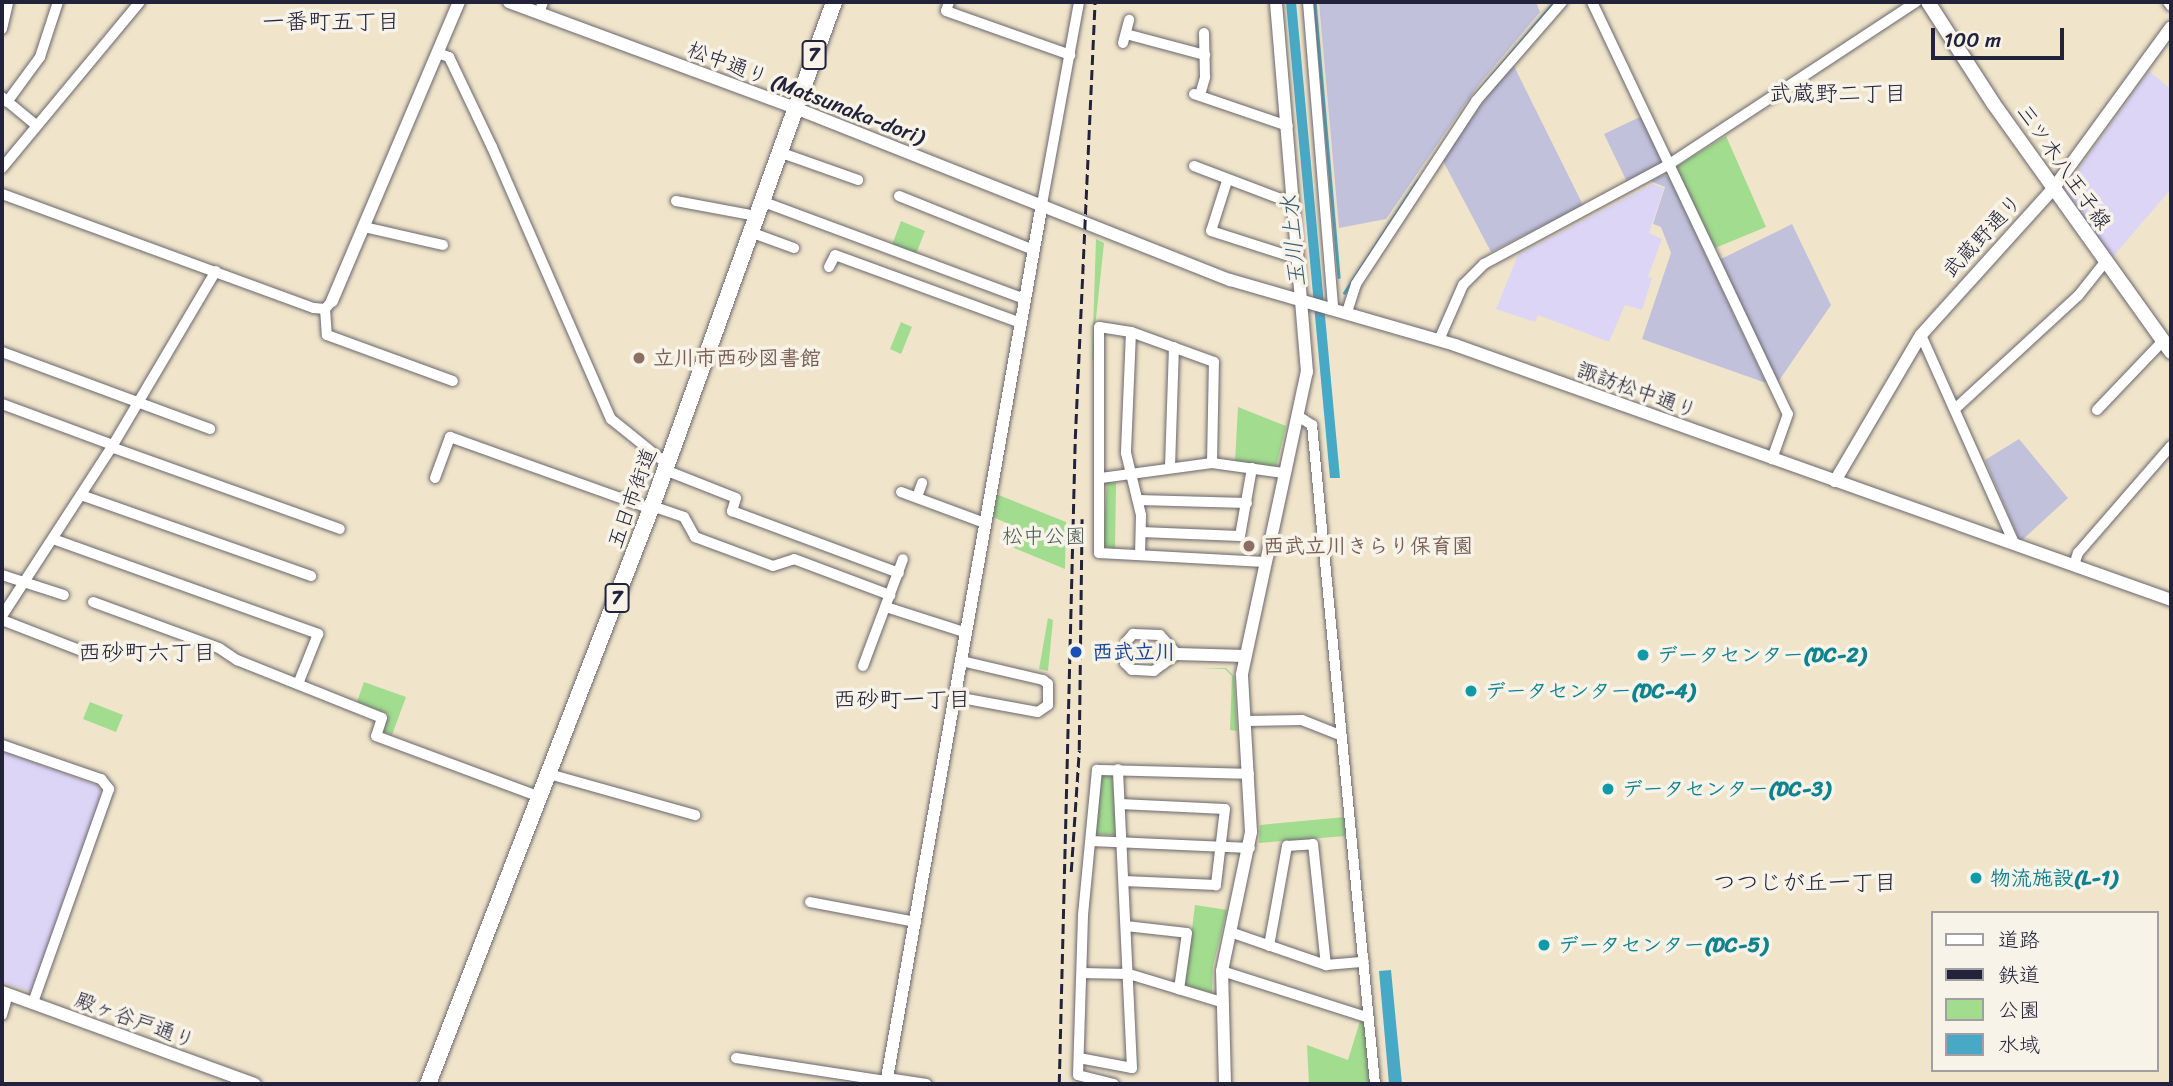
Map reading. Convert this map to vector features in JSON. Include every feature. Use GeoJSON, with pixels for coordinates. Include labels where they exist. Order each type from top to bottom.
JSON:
{"type":"FeatureCollection","features":[{"type":"Feature","properties":{"kind":"main road","name":"五日市街道"},"geometry":{"type":"LineString","coordinates":[[428,1084],[651,508],[834,2]]}},
{"type":"Feature","properties":{"kind":"main road","name":"三ツ木八王子線"},"geometry":{"type":"LineString","coordinates":[[1928,2],[2053,189],[2167,347]]}},
{"type":"Feature","properties":{"kind":"street"},"geometry":{"type":"LineString","coordinates":[[2,29],[8,2]]}},
{"type":"Feature","properties":{"kind":"street"},"geometry":{"type":"LineString","coordinates":[[37,126],[5,100],[40,57],[58,2]]}},
{"type":"Feature","properties":{"kind":"street"},"geometry":{"type":"LineString","coordinates":[[2,168],[140,2]]}},
{"type":"Feature","properties":{"kind":"street"},"geometry":{"type":"LineString","coordinates":[[453,381],[327,335],[329,305],[459,2]]}},
{"type":"Feature","properties":{"kind":"street","name":"松中通り (Matsunaka-dori)"},"geometry":{"type":"LineString","coordinates":[[509,2],[541,7],[1087,223]]}},
{"type":"Feature","properties":{"kind":"street"},"geometry":{"type":"LineString","coordinates":[[949,2],[946,11],[1070,55]]}},
{"type":"Feature","properties":{"kind":"street"},"geometry":{"type":"LineString","coordinates":[[887,1081],[1079,2]]}},
{"type":"Feature","properties":{"kind":"street"},"geometry":{"type":"LineString","coordinates":[[1225,1084],[1222,971],[1250,848],[1250,774],[1242,688],[1245,656],[1307,372],[1307,302],[1298,260],[1276,2]]}},
{"type":"Feature","properties":{"kind":"street"},"geometry":{"type":"LineString","coordinates":[[1308,2],[1329,308]]}},
{"type":"Feature","properties":{"kind":"street"},"geometry":{"type":"LineString","coordinates":[[1347,312],[1356,284],[1476,101],[1562,2]]}},
{"type":"Feature","properties":{"kind":"street"},"geometry":{"type":"LineString","coordinates":[[1592,2],[1788,414],[1772,459]]}},
{"type":"Feature","properties":{"kind":"street"},"geometry":{"type":"LineString","coordinates":[[1439,340],[1463,285],[1475,271],[1668,165],[1916,2]]}},
{"type":"Feature","properties":{"kind":"street"},"geometry":{"type":"LineString","coordinates":[[2168,2],[2171,6]]}},
{"type":"Feature","properties":{"kind":"street"},"geometry":{"type":"LineString","coordinates":[[1129,20],[1124,39],[1205,55]]}},
{"type":"Feature","properties":{"kind":"street","name":"武蔵野通り"},"geometry":{"type":"LineString","coordinates":[[1835,481],[1921,334],[2053,189],[2171,27]]}},
{"type":"Feature","properties":{"kind":"street"},"geometry":{"type":"LineString","coordinates":[[1204,33],[1205,55],[1197,95],[1287,126]]}},
{"type":"Feature","properties":{"kind":"street"},"geometry":{"type":"LineString","coordinates":[[438,52],[449,57],[492,147],[611,419],[666,467],[736,498],[732,511],[899,573]]}},
{"type":"Feature","properties":{"kind":"street"},"geometry":{"type":"LineString","coordinates":[[779,152],[858,180]]}},
{"type":"Feature","properties":{"kind":"street"},"geometry":{"type":"LineString","coordinates":[[1194,166],[1227,181],[1293,204]]}},
{"type":"Feature","properties":{"kind":"street"},"geometry":{"type":"LineString","coordinates":[[1227,181],[1211,230],[1298,260]]}},
{"type":"Feature","properties":{"kind":"street"},"geometry":{"type":"LineString","coordinates":[[2,194],[216,271],[329,305]]}},
{"type":"Feature","properties":{"kind":"street"},"geometry":{"type":"LineString","coordinates":[[904,200],[972,231],[1033,250]]}},
{"type":"Feature","properties":{"kind":"street"},"geometry":{"type":"LineString","coordinates":[[676,201],[759,209],[1025,299]]}},
{"type":"Feature","properties":{"kind":"street","name":"諏訪松中通り"},"geometry":{"type":"LineString","coordinates":[[1087,223],[1230,280],[1439,340],[2171,600]]}},
{"type":"Feature","properties":{"kind":"street"},"geometry":{"type":"LineString","coordinates":[[364,227],[443,245]]}},
{"type":"Feature","properties":{"kind":"street"},"geometry":{"type":"LineString","coordinates":[[750,232],[794,248]]}},
{"type":"Feature","properties":{"kind":"street"},"geometry":{"type":"LineString","coordinates":[[829,267],[835,255],[1021,323]]}},
{"type":"Feature","properties":{"kind":"street"},"geometry":{"type":"LineString","coordinates":[[1956,408],[2068,305],[2105,262]]}},
{"type":"Feature","properties":{"kind":"street"},"geometry":{"type":"LineString","coordinates":[[87,653],[2,618],[112,446],[216,271]]}},
{"type":"Feature","properties":{"kind":"street"},"geometry":{"type":"LineString","coordinates":[[1212,463],[1216,365],[1131,332],[1099,327],[1099,553],[1265,562]]}},
{"type":"Feature","properties":{"kind":"street"},"geometry":{"type":"LineString","coordinates":[[1131,332],[1126,453],[1138,500],[1140,555]]}},
{"type":"Feature","properties":{"kind":"street"},"geometry":{"type":"LineString","coordinates":[[1921,334],[2015,545]]}},
{"type":"Feature","properties":{"kind":"street"},"geometry":{"type":"LineString","coordinates":[[1170,467],[1174,347]]}},
{"type":"Feature","properties":{"kind":"street"},"geometry":{"type":"LineString","coordinates":[[2097,410],[2167,347]]}},
{"type":"Feature","properties":{"kind":"street"},"geometry":{"type":"LineString","coordinates":[[2,352],[210,429]]}},
{"type":"Feature","properties":{"kind":"street"},"geometry":{"type":"LineString","coordinates":[[2,404],[340,529]]}},
{"type":"Feature","properties":{"kind":"street"},"geometry":{"type":"LineString","coordinates":[[1298,416],[1312,425],[1375,1084]]}},
{"type":"Feature","properties":{"kind":"street"},"geometry":{"type":"LineString","coordinates":[[435,478],[450,437],[651,508],[684,517],[695,537],[773,566],[794,559],[890,595]]}},
{"type":"Feature","properties":{"kind":"street"},"geometry":{"type":"LineString","coordinates":[[2074,565],[2078,553],[2171,446]]}},
{"type":"Feature","properties":{"kind":"street"},"geometry":{"type":"LineString","coordinates":[[1101,478],[1132,476],[1170,467],[1212,463],[1283,473]]}},
{"type":"Feature","properties":{"kind":"street"},"geometry":{"type":"LineString","coordinates":[[1141,532],[1240,536],[1252,468]]}},
{"type":"Feature","properties":{"kind":"street"},"geometry":{"type":"LineString","coordinates":[[917,497],[922,483]]}},
{"type":"Feature","properties":{"kind":"street"},"geometry":{"type":"LineString","coordinates":[[901,492],[985,523]]}},
{"type":"Feature","properties":{"kind":"street"},"geometry":{"type":"LineString","coordinates":[[81,495],[311,576]]}},
{"type":"Feature","properties":{"kind":"street"},"geometry":{"type":"LineString","coordinates":[[1138,500],[1247,503]]}},
{"type":"Feature","properties":{"kind":"street"},"geometry":{"type":"LineString","coordinates":[[53,539],[318,634],[298,684]]}},
{"type":"Feature","properties":{"kind":"street"},"geometry":{"type":"LineString","coordinates":[[863,666],[903,559]]}},
{"type":"Feature","properties":{"kind":"street"},"geometry":{"type":"LineString","coordinates":[[2,575],[64,596]]}},
{"type":"Feature","properties":{"kind":"street"},"geometry":{"type":"LineString","coordinates":[[93,602],[219,648],[237,660],[382,718],[376,736],[540,797]]}},
{"type":"Feature","properties":{"kind":"street"},"geometry":{"type":"LineString","coordinates":[[886,607],[967,633]]}},
{"type":"Feature","properties":{"kind":"street"},"geometry":{"type":"LineString","coordinates":[[1172,654],[1160,635],[1133,634],[1125,642],[1125,663],[1132,670],[1154,671],[1172,654],[1245,656]]}},
{"type":"Feature","properties":{"kind":"street"},"geometry":{"type":"LineString","coordinates":[[956,697],[1038,712],[1048,705],[1048,684],[1043,680],[962,661]]}},
{"type":"Feature","properties":{"kind":"street"},"geometry":{"type":"LineString","coordinates":[[1247,721],[1302,720],[1342,736]]}},
{"type":"Feature","properties":{"kind":"street"},"geometry":{"type":"LineString","coordinates":[[2,745],[101,779],[109,789],[33,1003]]}},
{"type":"Feature","properties":{"kind":"street"},"geometry":{"type":"LineString","coordinates":[[1079,1058],[1132,1068],[1118,769]]}},
{"type":"Feature","properties":{"kind":"street"},"geometry":{"type":"LineString","coordinates":[[1114,1084],[1078,1075],[1082,973],[1097,770],[1250,774]]}},
{"type":"Feature","properties":{"kind":"street"},"geometry":{"type":"LineString","coordinates":[[549,774],[695,815]]}},
{"type":"Feature","properties":{"kind":"street"},"geometry":{"type":"LineString","coordinates":[[1120,804],[1225,809],[1223,846],[1216,886],[1124,881]]}},
{"type":"Feature","properties":{"kind":"street"},"geometry":{"type":"LineString","coordinates":[[1091,841],[1250,848]]}},
{"type":"Feature","properties":{"kind":"street"},"geometry":{"type":"LineString","coordinates":[[1269,946],[1287,846],[1313,844],[1326,965]]}},
{"type":"Feature","properties":{"kind":"street"},"geometry":{"type":"LineString","coordinates":[[810,902],[916,922]]}},
{"type":"Feature","properties":{"kind":"street"},"geometry":{"type":"LineString","coordinates":[[1126,926],[1187,933],[1179,989]]}},
{"type":"Feature","properties":{"kind":"street"},"geometry":{"type":"LineString","coordinates":[[1230,932],[1326,965],[1364,962]]}},
{"type":"Feature","properties":{"kind":"street"},"geometry":{"type":"LineString","coordinates":[[1222,971],[1369,1018]]}},
{"type":"Feature","properties":{"kind":"street"},"geometry":{"type":"LineString","coordinates":[[1082,973],[1129,974],[1221,1002]]}},
{"type":"Feature","properties":{"kind":"street"},"geometry":{"type":"LineString","coordinates":[[2,1015],[5,993]]}},
{"type":"Feature","properties":{"kind":"street","name":"殿ヶ谷戸通り"},"geometry":{"type":"LineString","coordinates":[[5,993],[255,1084]]}},
{"type":"Feature","properties":{"kind":"street"},"geometry":{"type":"LineString","coordinates":[[736,1058],[887,1081],[927,1084]]}},
{"type":"Feature","properties":{"kind":"shaded area"},"geometry":{"type":"Polygon","coordinates":[[[1319,2],[1536,2],[1540,12],[1476,88],[1386,219],[1339,228],[1319,2]]]}},
{"type":"Feature","properties":{"kind":"shaded area"},"geometry":{"type":"Polygon","coordinates":[[[1512,62],[1583,205],[1491,252],[1442,159],[1512,62]]]}},
{"type":"Feature","properties":{"kind":"shaded area"},"geometry":{"type":"Polygon","coordinates":[[[2149,71],[2171,89],[2171,189],[2111,259],[2062,192],[2149,71]]]}},
{"type":"Feature","properties":{"kind":"shaded area"},"geometry":{"type":"Polygon","coordinates":[[[1642,116],[1662,157],[1661,164],[1627,182],[1604,134],[1642,116]]]}},
{"type":"Feature","properties":{"kind":"shaded area"},"geometry":{"type":"Polygon","coordinates":[[[1663,175],[1669,177],[1766,383],[1642,339],[1671,253],[1661,227],[1653,224],[1665,187],[1650,181],[1663,175]]]}},
{"type":"Feature","properties":{"kind":"shaded area"},"geometry":{"type":"Polygon","coordinates":[[[1653,184],[1664,188],[1649,233],[1662,239],[1648,277],[1652,278],[1642,310],[1625,305],[1609,342],[1538,315],[1535,322],[1496,309],[1518,255],[1653,184]]]}},
{"type":"Feature","properties":{"kind":"shaded area"},"geometry":{"type":"Polygon","coordinates":[[[1792,224],[1831,305],[1778,382],[1719,260],[1792,224]]]}},
{"type":"Feature","properties":{"kind":"shaded area"},"geometry":{"type":"Polygon","coordinates":[[[2019,439],[2068,498],[2020,542],[1985,460],[2019,439]]]}},
{"type":"Feature","properties":{"kind":"shaded area"},"geometry":{"type":"Polygon","coordinates":[[[2,751],[99,786],[102,801],[32,992],[2,982],[2,751]]]}},
{"type":"Feature","properties":{"kind":"green space"},"geometry":{"type":"Polygon","coordinates":[[[1726,136],[1766,227],[1715,248],[1676,167],[1726,136]]]}},
{"type":"Feature","properties":{"kind":"green space"},"geometry":{"type":"Polygon","coordinates":[[[901,221],[925,231],[916,254],[892,245],[901,221]]]}},
{"type":"Feature","properties":{"kind":"green space"},"geometry":{"type":"Polygon","coordinates":[[[1096,239],[1104,243],[1095,328],[1099,363],[1092,360],[1096,239]]]}},
{"type":"Feature","properties":{"kind":"green space"},"geometry":{"type":"Polygon","coordinates":[[[901,322],[912,327],[901,354],[890,349],[901,322]]]}},
{"type":"Feature","properties":{"kind":"green space"},"geometry":{"type":"Polygon","coordinates":[[[1238,407],[1286,426],[1276,468],[1235,462],[1238,407]]]}},
{"type":"Feature","properties":{"kind":"green space"},"geometry":{"type":"Polygon","coordinates":[[[1107,482],[1116,483],[1115,550],[1103,545],[1107,482]]]}},
{"type":"Feature","properties":{"kind":"green space","name":"松中公園"},"geometry":{"type":"Polygon","coordinates":[[[996,494],[1066,522],[1065,569],[1014,548],[1020,529],[993,517],[996,494]]]}},
{"type":"Feature","properties":{"kind":"green space"},"geometry":{"type":"Polygon","coordinates":[[[1048,618],[1053,620],[1048,671],[1039,669],[1048,618]]]}},
{"type":"Feature","properties":{"kind":"green space"},"geometry":{"type":"Polygon","coordinates":[[[1200,668],[1226,668],[1234,676],[1237,731],[1230,730],[1232,676],[1225,669],[1200,668]]]}},
{"type":"Feature","properties":{"kind":"green space"},"geometry":{"type":"Polygon","coordinates":[[[364,682],[406,697],[392,735],[382,731],[388,714],[357,702],[364,682]]]}},
{"type":"Feature","properties":{"kind":"green space"},"geometry":{"type":"Polygon","coordinates":[[[90,702],[123,715],[116,732],[83,719],[90,702]]]}},
{"type":"Feature","properties":{"kind":"green space"},"geometry":{"type":"Polygon","coordinates":[[[1100,776],[1112,776],[1117,835],[1095,834],[1100,776]]]}},
{"type":"Feature","properties":{"kind":"green space"},"geometry":{"type":"Polygon","coordinates":[[[1345,817],[1346,836],[1259,843],[1260,825],[1345,817]]]}},
{"type":"Feature","properties":{"kind":"green space"},"geometry":{"type":"Polygon","coordinates":[[[1195,905],[1227,910],[1213,966],[1212,993],[1185,985],[1195,905]]]}},
{"type":"Feature","properties":{"kind":"green space"},"geometry":{"type":"Polygon","coordinates":[[[1360,1021],[1365,1023],[1370,1084],[1309,1084],[1307,1045],[1348,1060],[1360,1021]]]}},
{"type":"Feature","properties":{"kind":"water"},"geometry":{"type":"Polygon","coordinates":[[[1286,2],[1296,2],[1340,478],[1330,478],[1286,2]]]}},
{"type":"Feature","properties":{"kind":"water"},"geometry":{"type":"Polygon","coordinates":[[[1391,970],[1402,1084],[1389,1084],[1379,971],[1391,970]]]}},
{"type":"Feature","properties":{"kind":"waterway"},"geometry":{"type":"LineString","coordinates":[[1315,2],[1339,277]]}},
{"type":"Feature","properties":{"kind":"waterway"},"geometry":{"type":"LineString","coordinates":[[1471,100],[1554,2]]}},
{"type":"Feature","properties":{"kind":"waterway"},"geometry":{"type":"LineString","coordinates":[[1344,293],[1417,181]]}},
{"type":"Feature","properties":{"kind":"railway"},"geometry":{"type":"LineString","coordinates":[[1059,1084],[1075,439],[1095,2]]}},
{"type":"Feature","properties":{"kind":"railway"},"geometry":{"type":"LineString","coordinates":[[1071,872],[1079,750],[1082,519]]}},
{"type":"Feature","properties":{"kind":"place","name":"立川市西砂図書館"},"geometry":{"type":"Point","coordinates":[639,358]}},
{"type":"Feature","properties":{"kind":"place","name":"西武立川きらり保育園"},"geometry":{"type":"Point","coordinates":[1249,546]}},
{"type":"Feature","properties":{"kind":"place","name":"西武立川"},"geometry":{"type":"Point","coordinates":[1076,652]}},
{"type":"Feature","properties":{"kind":"place","name":"データセンター(DC-2)"},"geometry":{"type":"Point","coordinates":[1643,655]}},
{"type":"Feature","properties":{"kind":"place","name":"データセンター(DC-4)"},"geometry":{"type":"Point","coordinates":[1471,691]}},
{"type":"Feature","properties":{"kind":"place","name":"データセンター(DC-3)"},"geometry":{"type":"Point","coordinates":[1608,789]}},
{"type":"Feature","properties":{"kind":"place","name":"物流施設(L-1)"},"geometry":{"type":"Point","coordinates":[1976,878]}},
{"type":"Feature","properties":{"kind":"place","name":"データセンター(DC-5)"},"geometry":{"type":"Point","coordinates":[1544,945]}},
{"type":"Feature","properties":{"kind":"district","name":"一番町五丁目"},"geometry":{"type":"Point","coordinates":[331,22]}},
{"type":"Feature","properties":{"kind":"district","name":"武蔵野二丁目"},"geometry":{"type":"Point","coordinates":[1838,94]}},
{"type":"Feature","properties":{"kind":"district","name":"西砂町六丁目"},"geometry":{"type":"Point","coordinates":[147,653]}},
{"type":"Feature","properties":{"kind":"district","name":"西砂町一丁目"},"geometry":{"type":"Point","coordinates":[902,700]}},
{"type":"Feature","properties":{"kind":"district","name":"つつじが丘一丁目"},"geometry":{"type":"Point","coordinates":[1805,883]}},
{"type":"Feature","properties":{"kind":"water label","name":"玉川上水"},"geometry":{"type":"Point","coordinates":[1294,241]}}]}
